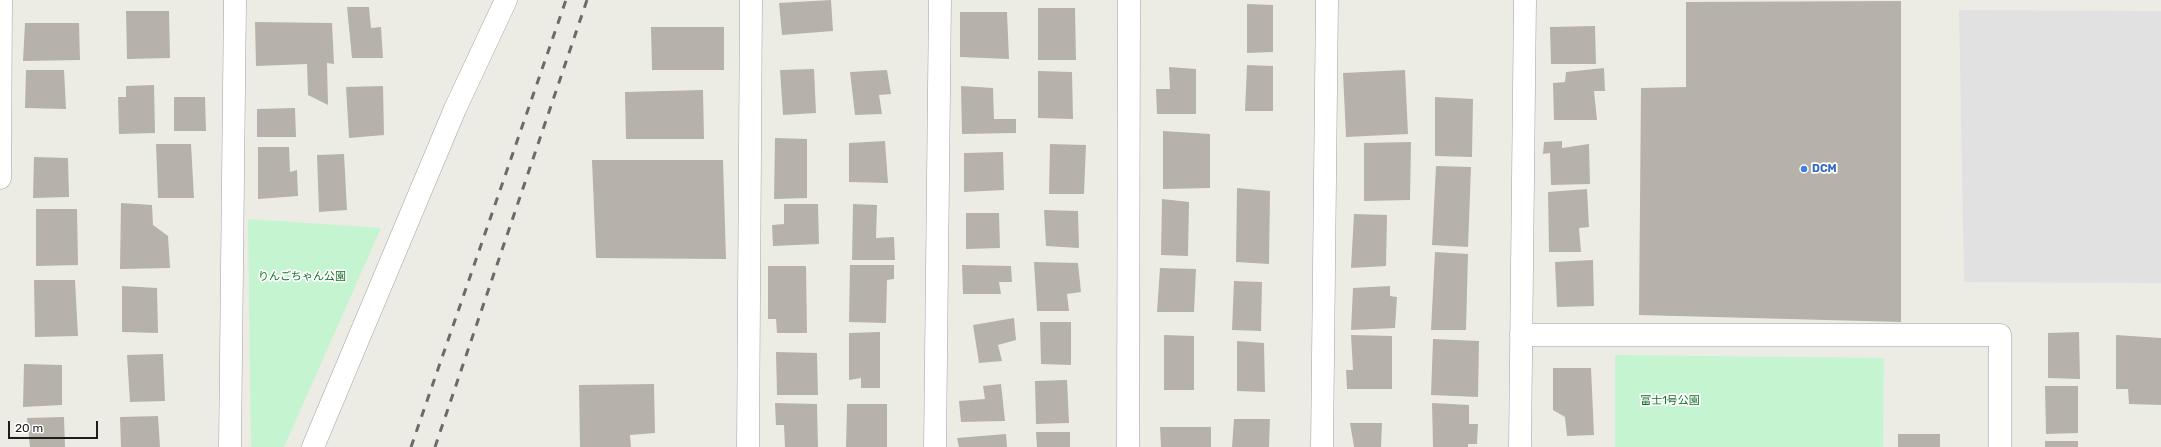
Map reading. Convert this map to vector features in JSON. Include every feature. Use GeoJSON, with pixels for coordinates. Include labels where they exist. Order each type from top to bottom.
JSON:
{"type":"FeatureCollection","features":[{"type":"Feature","properties":{"kind":"street"},"geometry":{"type":"LineString","coordinates":[[0,178],[1,0]]}},
{"type":"Feature","properties":{"kind":"street"},"geometry":{"type":"LineString","coordinates":[[230,447],[235,0]]}},
{"type":"Feature","properties":{"kind":"street"},"geometry":{"type":"LineString","coordinates":[[313,447],[455,109],[506,0]]}},
{"type":"Feature","properties":{"kind":"street"},"geometry":{"type":"LineString","coordinates":[[748,447],[751,0]]}},
{"type":"Feature","properties":{"kind":"street"},"geometry":{"type":"LineString","coordinates":[[935,447],[940,0]]}},
{"type":"Feature","properties":{"kind":"street"},"geometry":{"type":"LineString","coordinates":[[1128,447],[1129,0]]}},
{"type":"Feature","properties":{"kind":"street"},"geometry":{"type":"LineString","coordinates":[[1322,447],[1327,0]]}},
{"type":"Feature","properties":{"kind":"street"},"geometry":{"type":"LineString","coordinates":[[1520,447],[1525,0]]}},
{"type":"Feature","properties":{"kind":"street"},"geometry":{"type":"LineString","coordinates":[[1521,335],[2000,335],[2000,447]]}},
{"type":"Feature","properties":{"kind":"green space","name":"りんごちゃん公園"},"geometry":{"type":"Polygon","coordinates":[[[248,219],[381,228],[284,447],[251,447],[248,219]]]}},
{"type":"Feature","properties":{"kind":"green space","name":"富士1号公園"},"geometry":{"type":"Polygon","coordinates":[[[1615,355],[1884,358],[1883,447],[1615,447],[1615,355]]]}},
{"type":"Feature","properties":{"kind":"shaded area"},"geometry":{"type":"Polygon","coordinates":[[[1959,10],[2161,11],[2161,283],[1964,282],[1959,10]]]}},
{"type":"Feature","properties":{"kind":"building"},"geometry":{"type":"Polygon","coordinates":[[[831,0],[833,31],[782,35],[779,3],[831,0]]]}},
{"type":"Feature","properties":{"kind":"building"},"geometry":{"type":"Polygon","coordinates":[[[1901,1],[1901,322],[1639,315],[1641,88],[1686,87],[1686,2],[1901,1]]]}},
{"type":"Feature","properties":{"kind":"building"},"geometry":{"type":"Polygon","coordinates":[[[1247,4],[1273,5],[1273,52],[1247,53],[1247,4]]]}},
{"type":"Feature","properties":{"kind":"building"},"geometry":{"type":"Polygon","coordinates":[[[347,7],[369,7],[371,28],[381,27],[383,58],[352,58],[347,7]]]}},
{"type":"Feature","properties":{"kind":"building"},"geometry":{"type":"Polygon","coordinates":[[[1038,8],[1075,8],[1076,60],[1038,60],[1038,8]]]}},
{"type":"Feature","properties":{"kind":"building"},"geometry":{"type":"Polygon","coordinates":[[[126,11],[169,11],[170,58],[127,59],[126,11]]]}},
{"type":"Feature","properties":{"kind":"building"},"geometry":{"type":"Polygon","coordinates":[[[960,12],[1007,12],[1009,59],[960,57],[960,12]]]}},
{"type":"Feature","properties":{"kind":"building"},"geometry":{"type":"Polygon","coordinates":[[[255,22],[332,23],[334,64],[327,63],[328,105],[308,95],[307,64],[256,66],[255,22]]]}},
{"type":"Feature","properties":{"kind":"building"},"geometry":{"type":"Polygon","coordinates":[[[25,23],[79,23],[80,60],[23,61],[25,23]]]}},
{"type":"Feature","properties":{"kind":"building"},"geometry":{"type":"Polygon","coordinates":[[[1595,26],[1596,64],[1551,64],[1550,27],[1595,26]]]}},
{"type":"Feature","properties":{"kind":"building"},"geometry":{"type":"Polygon","coordinates":[[[651,27],[724,27],[724,70],[652,70],[651,27]]]}},
{"type":"Feature","properties":{"kind":"building"},"geometry":{"type":"Polygon","coordinates":[[[1247,65],[1273,66],[1273,111],[1245,111],[1247,65]]]}},
{"type":"Feature","properties":{"kind":"building"},"geometry":{"type":"Polygon","coordinates":[[[1169,67],[1196,69],[1196,114],[1157,114],[1156,89],[1170,89],[1169,67]]]}},
{"type":"Feature","properties":{"kind":"building"},"geometry":{"type":"Polygon","coordinates":[[[1604,68],[1605,91],[1594,91],[1597,120],[1554,120],[1553,83],[1565,82],[1566,72],[1604,68]]]}},
{"type":"Feature","properties":{"kind":"building"},"geometry":{"type":"Polygon","coordinates":[[[814,69],[816,113],[783,115],[780,70],[814,69]]]}},
{"type":"Feature","properties":{"kind":"building"},"geometry":{"type":"Polygon","coordinates":[[[26,70],[64,70],[66,109],[25,108],[26,70]]]}},
{"type":"Feature","properties":{"kind":"building"},"geometry":{"type":"Polygon","coordinates":[[[887,70],[891,94],[879,95],[882,114],[855,115],[850,72],[887,70]]]}},
{"type":"Feature","properties":{"kind":"building"},"geometry":{"type":"Polygon","coordinates":[[[1405,70],[1408,134],[1346,137],[1343,73],[1405,70]]]}},
{"type":"Feature","properties":{"kind":"building"},"geometry":{"type":"Polygon","coordinates":[[[1038,71],[1072,72],[1073,119],[1038,118],[1038,71]]]}},
{"type":"Feature","properties":{"kind":"building"},"geometry":{"type":"Polygon","coordinates":[[[154,85],[155,133],[119,134],[118,97],[126,97],[126,86],[154,85]]]}},
{"type":"Feature","properties":{"kind":"building"},"geometry":{"type":"Polygon","coordinates":[[[383,86],[384,135],[349,138],[346,87],[383,86]]]}},
{"type":"Feature","properties":{"kind":"building"},"geometry":{"type":"Polygon","coordinates":[[[961,86],[993,88],[994,119],[1016,119],[1016,133],[962,134],[961,86]]]}},
{"type":"Feature","properties":{"kind":"building"},"geometry":{"type":"Polygon","coordinates":[[[703,90],[704,139],[626,139],[625,92],[703,90]]]}},
{"type":"Feature","properties":{"kind":"building"},"geometry":{"type":"Polygon","coordinates":[[[174,97],[205,97],[206,131],[174,131],[174,97]]]}},
{"type":"Feature","properties":{"kind":"building"},"geometry":{"type":"Polygon","coordinates":[[[1435,97],[1473,99],[1472,157],[1435,156],[1435,97]]]}},
{"type":"Feature","properties":{"kind":"building"},"geometry":{"type":"Polygon","coordinates":[[[295,108],[296,137],[257,137],[257,109],[295,108]]]}},
{"type":"Feature","properties":{"kind":"building"},"geometry":{"type":"Polygon","coordinates":[[[1163,131],[1210,134],[1210,188],[1163,189],[1163,131]]]}},
{"type":"Feature","properties":{"kind":"building"},"geometry":{"type":"Polygon","coordinates":[[[775,138],[807,139],[807,198],[774,199],[775,138]]]}},
{"type":"Feature","properties":{"kind":"building"},"geometry":{"type":"Polygon","coordinates":[[[885,141],[888,183],[849,182],[849,143],[885,141]]]}},
{"type":"Feature","properties":{"kind":"building"},"geometry":{"type":"Polygon","coordinates":[[[1562,141],[1562,148],[1589,144],[1590,184],[1551,185],[1550,153],[1543,154],[1544,142],[1562,141]]]}},
{"type":"Feature","properties":{"kind":"building"},"geometry":{"type":"Polygon","coordinates":[[[1411,142],[1410,200],[1364,201],[1364,143],[1411,142]]]}},
{"type":"Feature","properties":{"kind":"building"},"geometry":{"type":"Polygon","coordinates":[[[156,144],[191,144],[194,198],[158,198],[156,144]]]}},
{"type":"Feature","properties":{"kind":"building"},"geometry":{"type":"Polygon","coordinates":[[[1050,144],[1086,145],[1084,194],[1049,194],[1050,144]]]}},
{"type":"Feature","properties":{"kind":"building"},"geometry":{"type":"Polygon","coordinates":[[[258,147],[289,147],[290,172],[297,170],[298,196],[258,199],[258,147]]]}},
{"type":"Feature","properties":{"kind":"building"},"geometry":{"type":"Polygon","coordinates":[[[1003,152],[1004,190],[964,192],[964,153],[1003,152]]]}},
{"type":"Feature","properties":{"kind":"building"},"geometry":{"type":"Polygon","coordinates":[[[344,154],[347,210],[319,212],[317,155],[344,154]]]}},
{"type":"Feature","properties":{"kind":"building"},"geometry":{"type":"Polygon","coordinates":[[[34,157],[68,158],[69,197],[33,198],[34,157]]]}},
{"type":"Feature","properties":{"kind":"building"},"geometry":{"type":"Polygon","coordinates":[[[592,160],[723,160],[726,259],[596,258],[592,160]]]}},
{"type":"Feature","properties":{"kind":"building"},"geometry":{"type":"Polygon","coordinates":[[[1436,166],[1471,167],[1468,247],[1432,245],[1436,166]]]}},
{"type":"Feature","properties":{"kind":"building"},"geometry":{"type":"Polygon","coordinates":[[[1237,188],[1270,191],[1269,264],[1236,262],[1237,188]]]}},
{"type":"Feature","properties":{"kind":"building"},"geometry":{"type":"Polygon","coordinates":[[[1587,189],[1589,227],[1579,228],[1581,252],[1549,252],[1548,192],[1587,189]]]}},
{"type":"Feature","properties":{"kind":"building"},"geometry":{"type":"Polygon","coordinates":[[[1162,199],[1189,202],[1188,256],[1161,255],[1162,199]]]}},
{"type":"Feature","properties":{"kind":"building"},"geometry":{"type":"Polygon","coordinates":[[[121,203],[152,205],[153,225],[168,236],[170,268],[120,269],[121,203]]]}},
{"type":"Feature","properties":{"kind":"building"},"geometry":{"type":"Polygon","coordinates":[[[784,204],[818,204],[819,244],[773,246],[772,225],[784,224],[784,204]]]}},
{"type":"Feature","properties":{"kind":"building"},"geometry":{"type":"Polygon","coordinates":[[[853,204],[877,205],[876,238],[894,237],[895,260],[852,260],[853,204]]]}},
{"type":"Feature","properties":{"kind":"building"},"geometry":{"type":"Polygon","coordinates":[[[36,209],[77,209],[78,265],[36,266],[36,209]]]}},
{"type":"Feature","properties":{"kind":"building"},"geometry":{"type":"Polygon","coordinates":[[[1044,210],[1078,211],[1079,248],[1046,246],[1044,210]]]}},
{"type":"Feature","properties":{"kind":"building"},"geometry":{"type":"Polygon","coordinates":[[[966,213],[999,213],[1000,248],[966,249],[966,213]]]}},
{"type":"Feature","properties":{"kind":"building"},"geometry":{"type":"Polygon","coordinates":[[[1354,214],[1387,215],[1386,266],[1351,268],[1354,214]]]}},
{"type":"Feature","properties":{"kind":"building"},"geometry":{"type":"Polygon","coordinates":[[[1435,252],[1468,254],[1466,330],[1431,330],[1435,252]]]}},
{"type":"Feature","properties":{"kind":"building"},"geometry":{"type":"Polygon","coordinates":[[[1593,260],[1594,306],[1557,307],[1555,262],[1593,260]]]}},
{"type":"Feature","properties":{"kind":"building"},"geometry":{"type":"Polygon","coordinates":[[[1034,262],[1078,263],[1081,292],[1067,294],[1069,311],[1037,311],[1034,262]]]}},
{"type":"Feature","properties":{"kind":"building"},"geometry":{"type":"Polygon","coordinates":[[[850,265],[894,265],[894,279],[887,280],[886,323],[849,322],[850,265]]]}},
{"type":"Feature","properties":{"kind":"building"},"geometry":{"type":"Polygon","coordinates":[[[962,265],[1011,266],[1012,282],[999,282],[1001,294],[963,294],[962,265]]]}},
{"type":"Feature","properties":{"kind":"building"},"geometry":{"type":"Polygon","coordinates":[[[768,266],[806,266],[807,333],[777,333],[776,319],[768,319],[768,266]]]}},
{"type":"Feature","properties":{"kind":"building"},"geometry":{"type":"Polygon","coordinates":[[[1160,268],[1196,269],[1194,312],[1157,312],[1160,268]]]}},
{"type":"Feature","properties":{"kind":"building"},"geometry":{"type":"Polygon","coordinates":[[[34,280],[75,280],[78,336],[35,337],[34,280]]]}},
{"type":"Feature","properties":{"kind":"building"},"geometry":{"type":"Polygon","coordinates":[[[1234,281],[1262,282],[1261,331],[1232,330],[1234,281]]]}},
{"type":"Feature","properties":{"kind":"building"},"geometry":{"type":"Polygon","coordinates":[[[122,286],[157,288],[158,333],[122,332],[122,286]]]}},
{"type":"Feature","properties":{"kind":"building"},"geometry":{"type":"Polygon","coordinates":[[[1390,286],[1390,296],[1397,297],[1395,328],[1351,330],[1353,288],[1390,286]]]}},
{"type":"Feature","properties":{"kind":"building"},"geometry":{"type":"Polygon","coordinates":[[[1014,318],[1016,340],[998,345],[1002,361],[979,363],[973,325],[1014,318]]]}},
{"type":"Feature","properties":{"kind":"building"},"geometry":{"type":"Polygon","coordinates":[[[1040,322],[1071,322],[1071,365],[1041,364],[1040,322]]]}},
{"type":"Feature","properties":{"kind":"building"},"geometry":{"type":"Polygon","coordinates":[[[880,332],[880,388],[861,388],[861,378],[849,380],[849,333],[880,332]]]}},
{"type":"Feature","properties":{"kind":"building"},"geometry":{"type":"Polygon","coordinates":[[[2079,332],[2080,379],[2048,378],[2048,333],[2079,332]]]}},
{"type":"Feature","properties":{"kind":"building"},"geometry":{"type":"Polygon","coordinates":[[[1164,335],[1194,336],[1194,390],[1164,390],[1164,335]]]}},
{"type":"Feature","properties":{"kind":"building"},"geometry":{"type":"Polygon","coordinates":[[[1351,335],[1392,336],[1392,389],[1347,389],[1346,370],[1353,370],[1351,335]]]}},
{"type":"Feature","properties":{"kind":"building"},"geometry":{"type":"Polygon","coordinates":[[[2116,335],[2161,338],[2161,405],[2129,404],[2128,389],[2116,389],[2116,335]]]}},
{"type":"Feature","properties":{"kind":"building"},"geometry":{"type":"Polygon","coordinates":[[[1433,339],[1479,341],[1478,397],[1431,395],[1433,339]]]}},
{"type":"Feature","properties":{"kind":"building"},"geometry":{"type":"Polygon","coordinates":[[[1237,341],[1264,343],[1265,392],[1237,391],[1237,341]]]}},
{"type":"Feature","properties":{"kind":"building"},"geometry":{"type":"Polygon","coordinates":[[[776,352],[817,353],[818,395],[777,395],[776,352]]]}},
{"type":"Feature","properties":{"kind":"building"},"geometry":{"type":"Polygon","coordinates":[[[163,354],[165,401],[130,402],[127,355],[163,354]]]}},
{"type":"Feature","properties":{"kind":"building"},"geometry":{"type":"Polygon","coordinates":[[[24,364],[62,365],[62,405],[23,407],[24,364]]]}},
{"type":"Feature","properties":{"kind":"building"},"geometry":{"type":"Polygon","coordinates":[[[1553,368],[1591,368],[1594,435],[1567,436],[1565,417],[1553,410],[1553,368]]]}},
{"type":"Feature","properties":{"kind":"building"},"geometry":{"type":"Polygon","coordinates":[[[1067,380],[1069,423],[1036,424],[1035,381],[1067,380]]]}},
{"type":"Feature","properties":{"kind":"building"},"geometry":{"type":"Polygon","coordinates":[[[654,384],[655,433],[630,435],[631,447],[580,447],[579,385],[654,384]]]}},
{"type":"Feature","properties":{"kind":"building"},"geometry":{"type":"Polygon","coordinates":[[[1001,384],[1005,421],[961,422],[959,401],[985,399],[983,386],[1001,384]]]}},
{"type":"Feature","properties":{"kind":"building"},"geometry":{"type":"Polygon","coordinates":[[[2045,386],[2078,386],[2078,433],[2046,434],[2045,386]]]}},
{"type":"Feature","properties":{"kind":"building"},"geometry":{"type":"Polygon","coordinates":[[[775,403],[817,404],[818,447],[785,447],[784,425],[776,425],[775,403]]]}},
{"type":"Feature","properties":{"kind":"building"},"geometry":{"type":"Polygon","coordinates":[[[1432,403],[1469,405],[1469,424],[1478,424],[1477,444],[1468,444],[1468,447],[1433,447],[1432,403]]]}},
{"type":"Feature","properties":{"kind":"building"},"geometry":{"type":"Polygon","coordinates":[[[847,404],[887,404],[887,447],[846,447],[847,404]]]}},
{"type":"Feature","properties":{"kind":"building"},"geometry":{"type":"Polygon","coordinates":[[[158,416],[160,447],[121,447],[120,417],[158,416]]]}},
{"type":"Feature","properties":{"kind":"building"},"geometry":{"type":"Polygon","coordinates":[[[64,417],[65,447],[30,447],[27,418],[64,417]]]}},
{"type":"Feature","properties":{"kind":"building"},"geometry":{"type":"Polygon","coordinates":[[[1234,419],[1270,419],[1269,447],[1232,447],[1234,419]]]}},
{"type":"Feature","properties":{"kind":"building"},"geometry":{"type":"Polygon","coordinates":[[[1350,423],[1382,423],[1381,447],[1354,447],[1350,423]]]}},
{"type":"Feature","properties":{"kind":"building"},"geometry":{"type":"Polygon","coordinates":[[[1160,427],[1211,427],[1211,447],[1161,447],[1160,427]]]}},
{"type":"Feature","properties":{"kind":"building"},"geometry":{"type":"Polygon","coordinates":[[[1036,432],[1070,432],[1070,447],[1037,447],[1036,432]]]}},
{"type":"Feature","properties":{"kind":"building"},"geometry":{"type":"Polygon","coordinates":[[[1006,434],[1007,447],[959,447],[957,438],[1006,434]]]}},
{"type":"Feature","properties":{"kind":"building"},"geometry":{"type":"Polygon","coordinates":[[[1898,434],[1940,434],[1940,447],[1898,447],[1898,434]]]}},
{"type":"Feature","properties":{"kind":"building"},"geometry":{"type":"Polygon","coordinates":[[[2045,441],[2078,441],[2078,447],[2045,447],[2045,441]]]}},
{"type":"Feature","properties":{"kind":"railway"},"geometry":{"type":"LineString","coordinates":[[411,447],[566,0]]}},
{"type":"Feature","properties":{"kind":"railway"},"geometry":{"type":"LineString","coordinates":[[435,447],[587,0]]}},
{"type":"Feature","properties":{"kind":"place","name":"DCM"},"geometry":{"type":"Point","coordinates":[1804,169]}}]}
